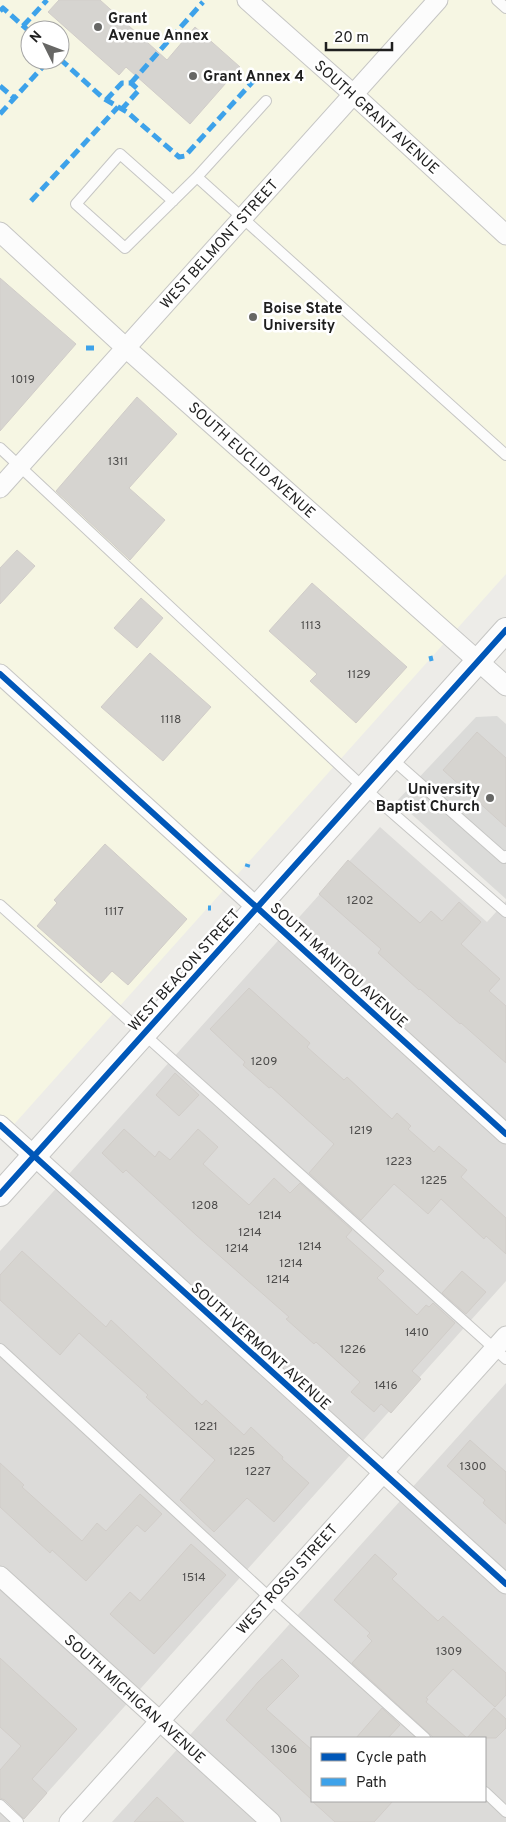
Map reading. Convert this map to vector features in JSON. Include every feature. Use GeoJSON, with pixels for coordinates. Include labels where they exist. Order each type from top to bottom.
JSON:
{"type":"FeatureCollection","features":[{"type":"Feature","properties":{"kind":"street","name":"SOUTH GRANT AVENUE"},"geometry":{"type":"LineString","coordinates":[[247,0],[353,94],[506,235]]}},
{"type":"Feature","properties":{"kind":"street","name":"WEST BELMONT STREET"},"geometry":{"type":"LineString","coordinates":[[0,488],[436,1]]}},
{"type":"Feature","properties":{"kind":"street","name":"SOUTH EUCLID AVENUE"},"geometry":{"type":"LineString","coordinates":[[0,232],[126,348],[506,686]]}},
{"type":"Feature","properties":{"kind":"street","name":"WEST BEACON STREET"},"geometry":{"type":"LineString","coordinates":[[0,1194],[506,630]]}},
{"type":"Feature","properties":{"kind":"street","name":"SOUTH MANITOU AVENUE"},"geometry":{"type":"LineString","coordinates":[[0,674],[506,1134]]}},
{"type":"Feature","properties":{"kind":"street","name":"SOUTH VERMONT AVENUE"},"geometry":{"type":"LineString","coordinates":[[0,1125],[506,1584]]}},
{"type":"Feature","properties":{"kind":"street","name":"WEST ROSSI STREET"},"geometry":{"type":"LineString","coordinates":[[69,1822],[383,1473],[502,1348]]}},
{"type":"Feature","properties":{"kind":"street","name":"SOUTH MICHIGAN AVENUE"},"geometry":{"type":"LineString","coordinates":[[0,1576],[271,1822]]}},
{"type":"Feature","properties":{"kind":"lane"},"geometry":{"type":"LineString","coordinates":[[497,0],[506,8]]}},
{"type":"Feature","properties":{"kind":"lane"},"geometry":{"type":"LineString","coordinates":[[173,201],[120,154],[76,204],[125,248],[173,201],[197,177],[266,101]]}},
{"type":"Feature","properties":{"kind":"lane"},"geometry":{"type":"LineString","coordinates":[[197,177],[506,455]]}},
{"type":"Feature","properties":{"kind":"lane"},"geometry":{"type":"LineString","coordinates":[[0,448],[364,788],[506,912]]}},
{"type":"Feature","properties":{"kind":"lane"},"geometry":{"type":"LineString","coordinates":[[391,758],[504,858],[506,856]]}},
{"type":"Feature","properties":{"kind":"lane"},"geometry":{"type":"LineString","coordinates":[[0,905],[502,1348]]}},
{"type":"Feature","properties":{"kind":"lane"},"geometry":{"type":"LineString","coordinates":[[0,1349],[424,1737]]}},
{"type":"Feature","properties":{"kind":"lane"},"geometry":{"type":"LineString","coordinates":[[486,1793],[506,1812]]}},
{"type":"Feature","properties":{"kind":"lane"},"geometry":{"type":"LineString","coordinates":[[0,1806],[18,1822]]}},
{"type":"Feature","properties":{"kind":"shaded area","name":"Boise State University"},"geometry":{"type":"Polygon","coordinates":[[[0,0],[506,0],[506,574],[0,1140],[0,0]]]}},
{"type":"Feature","properties":{"kind":"shaded area"},"geometry":{"type":"Polygon","coordinates":[[[497,716],[506,724],[506,899],[397,801],[476,717],[497,716]]]}},
{"type":"Feature","properties":{"kind":"shaded area"},"geometry":{"type":"Polygon","coordinates":[[[380,827],[487,922],[506,901],[506,1281],[21,1822],[0,1822],[0,1251],[380,827]]]}},
{"type":"Feature","properties":{"kind":"shaded area"},"geometry":{"type":"Polygon","coordinates":[[[506,1383],[506,1822],[112,1822],[506,1383]]]}},
{"type":"Feature","properties":{"kind":"building"},"geometry":{"type":"Polygon","coordinates":[[[59,0],[100,0],[167,60],[195,27],[240,67],[190,124],[126,67],[119,75],[70,32],[70,20],[57,20],[48,12],[59,0]]]}},
{"type":"Feature","properties":{"kind":"building"},"geometry":{"type":"Polygon","coordinates":[[[0,278],[76,344],[0,431],[0,278]]]}},
{"type":"Feature","properties":{"kind":"building"},"geometry":{"type":"Polygon","coordinates":[[[137,397],[177,434],[129,488],[165,520],[130,560],[56,491],[137,397]]]}},
{"type":"Feature","properties":{"kind":"building"},"geometry":{"type":"Polygon","coordinates":[[[17,550],[35,566],[0,604],[0,568],[17,550]]]}},
{"type":"Feature","properties":{"kind":"building"},"geometry":{"type":"Polygon","coordinates":[[[312,583],[407,667],[356,723],[310,681],[317,674],[269,631],[312,583]]]}},
{"type":"Feature","properties":{"kind":"building"},"geometry":{"type":"Polygon","coordinates":[[[141,598],[163,618],[137,648],[114,628],[141,598]]]}},
{"type":"Feature","properties":{"kind":"building"},"geometry":{"type":"Polygon","coordinates":[[[150,653],[211,707],[163,761],[101,707],[150,653]]]}},
{"type":"Feature","properties":{"kind":"building","name":"University Baptist Church"},"geometry":{"type":"Polygon","coordinates":[[[477,732],[506,758],[506,827],[443,770],[477,732]]]}},
{"type":"Feature","properties":{"kind":"building"},"geometry":{"type":"Polygon","coordinates":[[[105,844],[187,919],[128,985],[112,971],[101,983],[37,926],[57,903],[54,900],[105,844]]]}},
{"type":"Feature","properties":{"kind":"building"},"geometry":{"type":"Polygon","coordinates":[[[348,860],[420,923],[431,911],[442,921],[459,902],[481,922],[461,944],[500,979],[489,991],[506,1006],[506,1063],[378,953],[381,949],[319,894],[348,860]]]}},
{"type":"Feature","properties":{"kind":"building"},"geometry":{"type":"Polygon","coordinates":[[[249,988],[310,1043],[307,1047],[344,1080],[347,1077],[392,1119],[397,1113],[411,1126],[408,1129],[434,1152],[439,1146],[467,1170],[461,1177],[506,1218],[506,1254],[486,1236],[484,1239],[441,1199],[428,1214],[394,1184],[361,1220],[309,1173],[334,1144],[271,1087],[269,1088],[243,1065],[245,1062],[210,1029],[249,988]]]}},
{"type":"Feature","properties":{"kind":"building"},"geometry":{"type":"Polygon","coordinates":[[[175,1073],[199,1095],[179,1116],[156,1095],[175,1073]]]}},
{"type":"Feature","properties":{"kind":"building"},"geometry":{"type":"Polygon","coordinates":[[[124,1129],[155,1157],[159,1151],[170,1160],[198,1129],[218,1147],[203,1164],[249,1205],[274,1178],[290,1193],[300,1183],[352,1230],[346,1237],[384,1271],[377,1278],[417,1315],[426,1305],[429,1307],[433,1303],[455,1323],[412,1371],[421,1379],[391,1413],[381,1404],[374,1412],[351,1392],[360,1382],[316,1342],[314,1344],[286,1319],[289,1317],[126,1170],[123,1173],[102,1153],[124,1129]]]}},
{"type":"Feature","properties":{"kind":"building"},"geometry":{"type":"Polygon","coordinates":[[[22,1251],[106,1327],[111,1320],[202,1405],[206,1400],[244,1435],[251,1427],[309,1483],[274,1522],[247,1498],[214,1532],[180,1500],[215,1460],[146,1397],[148,1395],[79,1333],[60,1355],[0,1300],[0,1275],[22,1251]]]}},
{"type":"Feature","properties":{"kind":"building"},"geometry":{"type":"Polygon","coordinates":[[[462,1271],[486,1292],[466,1314],[442,1293],[462,1271]]]}},
{"type":"Feature","properties":{"kind":"building"},"geometry":{"type":"Polygon","coordinates":[[[470,1440],[506,1472],[506,1524],[483,1503],[485,1500],[447,1466],[470,1440]]]}},
{"type":"Feature","properties":{"kind":"building"},"geometry":{"type":"Polygon","coordinates":[[[0,1463],[24,1485],[22,1487],[82,1541],[97,1523],[106,1531],[140,1494],[162,1514],[145,1532],[137,1525],[86,1581],[52,1550],[50,1553],[0,1507],[0,1463]]]}},
{"type":"Feature","properties":{"kind":"building"},"geometry":{"type":"Polygon","coordinates":[[[191,1544],[226,1575],[154,1654],[110,1614],[130,1592],[140,1601],[191,1544]]]}},
{"type":"Feature","properties":{"kind":"building"},"geometry":{"type":"Polygon","coordinates":[[[375,1554],[397,1574],[392,1579],[438,1621],[443,1616],[506,1673],[506,1695],[495,1707],[453,1669],[426,1698],[428,1699],[426,1702],[466,1737],[433,1737],[352,1663],[372,1641],[367,1636],[370,1633],[334,1600],[375,1554]]]}},
{"type":"Feature","properties":{"kind":"building"},"geometry":{"type":"Polygon","coordinates":[[[0,1658],[77,1729],[32,1779],[47,1793],[24,1819],[5,1800],[0,1798],[0,1770],[21,1746],[0,1727],[0,1658]]]}},
{"type":"Feature","properties":{"kind":"building"},"geometry":{"type":"Polygon","coordinates":[[[282,1659],[299,1676],[266,1709],[311,1749],[311,1799],[226,1720],[258,1682],[282,1659]]]}},
{"type":"Feature","properties":{"kind":"building"},"geometry":{"type":"Polygon","coordinates":[[[382,1708],[400,1725],[389,1737],[357,1737],[382,1708]]]}},
{"type":"Feature","properties":{"kind":"building"},"geometry":{"type":"Polygon","coordinates":[[[494,1708],[506,1719],[506,1728],[496,1738],[468,1737],[494,1708]]]}},
{"type":"Feature","properties":{"kind":"building"},"geometry":{"type":"Polygon","coordinates":[[[157,1797],[184,1822],[134,1822],[157,1797]]]}},
{"type":"Feature","properties":{"kind":"building"},"geometry":{"type":"Polygon","coordinates":[[[313,1802],[392,1802],[374,1822],[335,1822],[313,1802]]]}},
{"type":"Feature","properties":{"kind":"marked path"},"geometry":{"type":"LineString","coordinates":[[29,20],[47,0]]}},
{"type":"Feature","properties":{"kind":"marked path"},"geometry":{"type":"LineString","coordinates":[[131,83],[203,2]]}},
{"type":"Feature","properties":{"kind":"marked path"},"geometry":{"type":"LineString","coordinates":[[0,11],[3,8],[20,23]]}},
{"type":"Feature","properties":{"kind":"marked path"},"geometry":{"type":"LineString","coordinates":[[70,68],[103,98],[127,112],[179,157],[185,156],[256,78]]}},
{"type":"Feature","properties":{"kind":"marked path"},"geometry":{"type":"LineString","coordinates":[[0,114],[40,70]]}},
{"type":"Feature","properties":{"kind":"marked path"},"geometry":{"type":"LineString","coordinates":[[106,100],[122,83],[131,83],[139,90],[122,109]]}},
{"type":"Feature","properties":{"kind":"marked path"},"geometry":{"type":"LineString","coordinates":[[0,86],[14,98]]}},
{"type":"Feature","properties":{"kind":"marked path"},"geometry":{"type":"LineString","coordinates":[[31,201],[118,107]]}},
{"type":"Feature","properties":{"kind":"marked path"},"geometry":{"type":"LineString","coordinates":[[86,348],[94,348]]}},
{"type":"Feature","properties":{"kind":"marked path"},"geometry":{"type":"LineString","coordinates":[[429,659],[433,658]]}},
{"type":"Feature","properties":{"kind":"cycle path"},"geometry":{"type":"LineString","coordinates":[[0,1194],[506,630]]}},
{"type":"Feature","properties":{"kind":"cycle path"},"geometry":{"type":"LineString","coordinates":[[0,674],[506,1134]]}},
{"type":"Feature","properties":{"kind":"cycle path"},"geometry":{"type":"LineString","coordinates":[[0,1125],[506,1584]]}},
{"type":"Feature","properties":{"kind":"place","name":"Grant Avenue Annex"},"geometry":{"type":"Point","coordinates":[98,27]}},
{"type":"Feature","properties":{"kind":"place","name":"Grant Annex 4"},"geometry":{"type":"Point","coordinates":[193,76]}},
{"type":"Feature","properties":{"kind":"place","name":"Boise State University"},"geometry":{"type":"Point","coordinates":[253,317]}},
{"type":"Feature","properties":{"kind":"place","name":"University Baptist Church"},"geometry":{"type":"Point","coordinates":[490,798]}}]}
